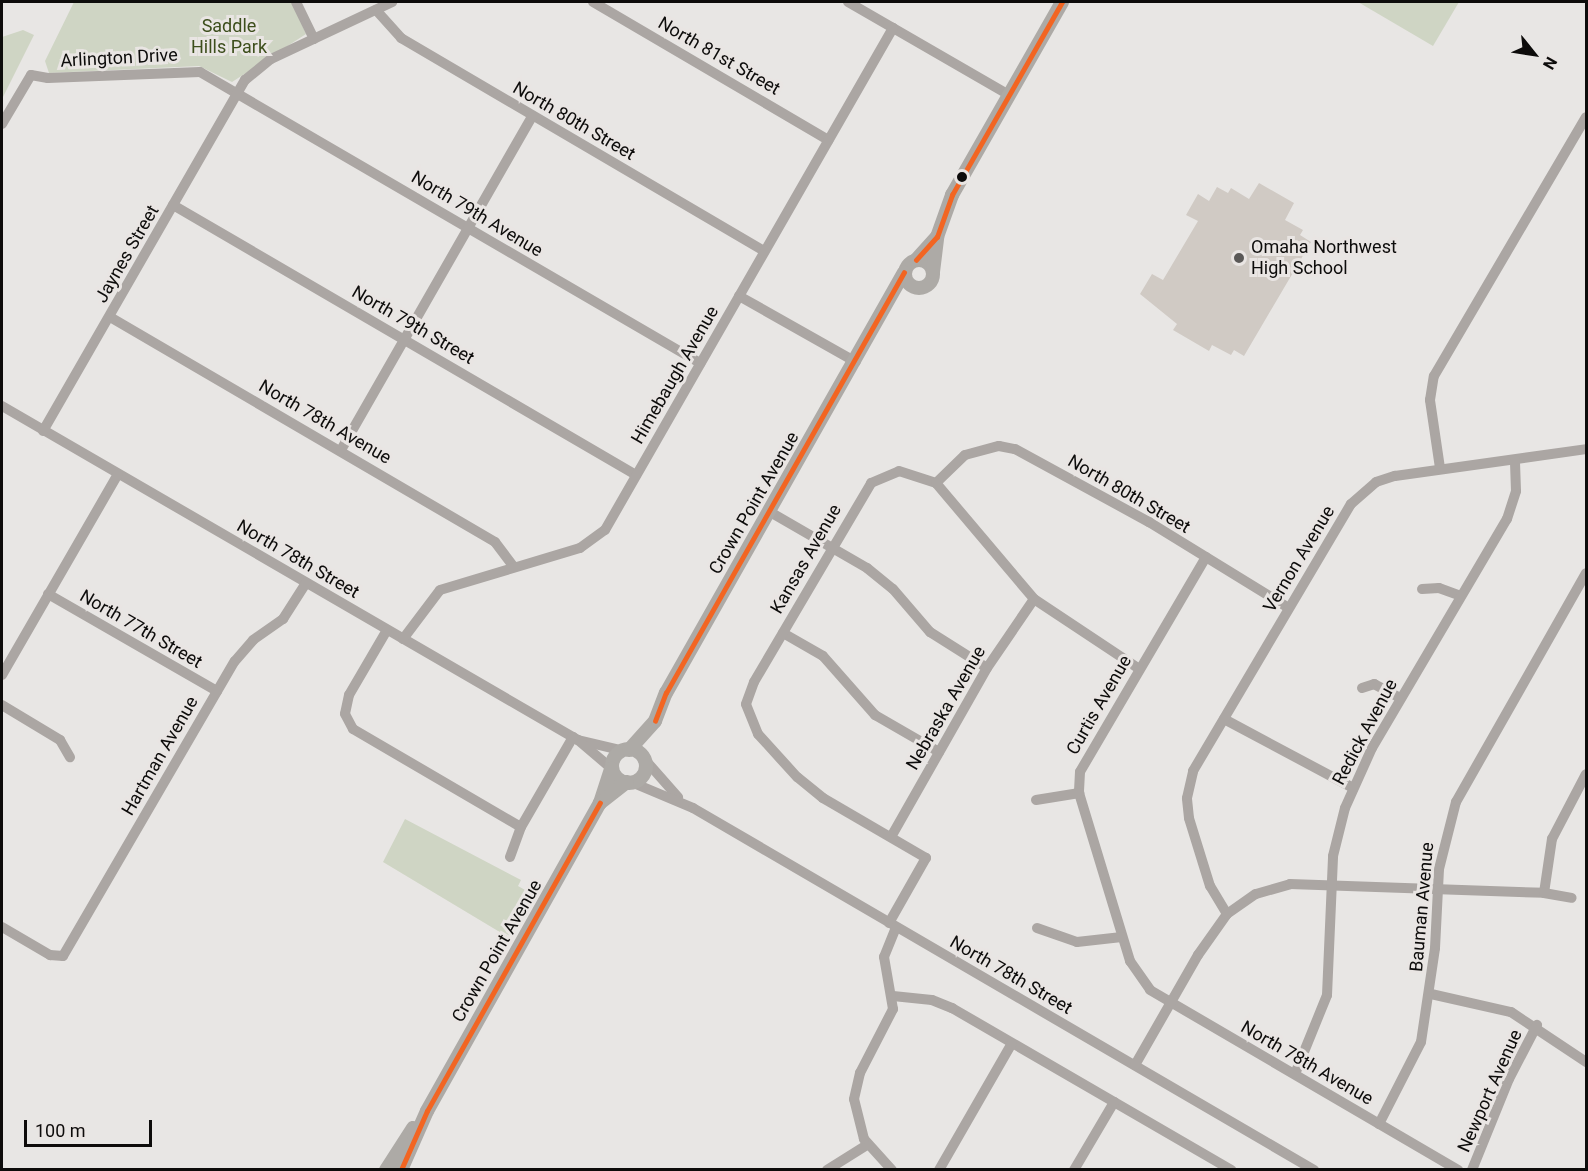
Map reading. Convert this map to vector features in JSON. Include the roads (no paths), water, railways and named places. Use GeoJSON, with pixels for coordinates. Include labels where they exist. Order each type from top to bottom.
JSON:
{"type":"FeatureCollection","features":[{"type":"Feature","properties":{"kind":"main road"},"geometry":{"type":"LineString","coordinates":[[937,237],[916,260],[933,272],[937,237],[952,195],[1062,2]]}},
{"type":"Feature","properties":{"kind":"main road","name":"Crown Point Avenue"},"geometry":{"type":"LineString","coordinates":[[600,803],[642,774],[655,721],[666,693],[856,363],[904,273],[916,260]]}},
{"type":"Feature","properties":{"kind":"main road","name":"Crown Point Avenue"},"geometry":{"type":"LineString","coordinates":[[888,304],[914,288],[928,285],[933,272]]}},
{"type":"Feature","properties":{"kind":"main road"},"geometry":{"type":"LineString","coordinates":[[904,273],[914,288]]}},
{"type":"Feature","properties":{"kind":"main road","name":"Crown Point Avenue"},"geometry":{"type":"LineString","coordinates":[[392,1169],[600,803],[611,769],[655,721]]}},
{"type":"Feature","properties":{"kind":"main road"},"geometry":{"type":"LineString","coordinates":[[627,751],[647,761]]}},
{"type":"Feature","properties":{"kind":"main road"},"geometry":{"type":"LineString","coordinates":[[611,769],[629,782]]}},
{"type":"Feature","properties":{"kind":"street"},"geometry":{"type":"LineString","coordinates":[[296,2],[314,39]]}},
{"type":"Feature","properties":{"kind":"street"},"geometry":{"type":"LineString","coordinates":[[238,92],[261,65],[392,2]]}},
{"type":"Feature","properties":{"kind":"street","name":"North 81st Street"},"geometry":{"type":"LineString","coordinates":[[593,2],[828,140]]}},
{"type":"Feature","properties":{"kind":"street"},"geometry":{"type":"LineString","coordinates":[[848,2],[1009,95]]}},
{"type":"Feature","properties":{"kind":"street","name":"North 80th Street"},"geometry":{"type":"LineString","coordinates":[[376,10],[400,38],[764,251]]}},
{"type":"Feature","properties":{"kind":"street","name":"Himebaugh Avenue"},"geometry":{"type":"LineString","coordinates":[[403,639],[440,590],[591,543],[608,526],[893,28]]}},
{"type":"Feature","properties":{"kind":"street","name":"Arlington Drive"},"geometry":{"type":"LineString","coordinates":[[2,123],[31,75],[48,78],[191,71],[238,92]]}},
{"type":"Feature","properties":{"kind":"street","name":"Jaynes Street"},"geometry":{"type":"LineString","coordinates":[[43,431],[238,92]]}},
{"type":"Feature","properties":{"kind":"street","name":"North 79th Avenue"},"geometry":{"type":"LineString","coordinates":[[238,92],[700,363]]}},
{"type":"Feature","properties":{"kind":"street"},"geometry":{"type":"LineString","coordinates":[[340,450],[532,116]]}},
{"type":"Feature","properties":{"kind":"street"},"geometry":{"type":"LineString","coordinates":[[1587,117],[1434,376],[1431,400],[1440,468],[1587,449]]}},
{"type":"Feature","properties":{"kind":"street","name":"North 79th Street"},"geometry":{"type":"LineString","coordinates":[[173,205],[636,475]]}},
{"type":"Feature","properties":{"kind":"street"},"geometry":{"type":"LineString","coordinates":[[739,296],[856,363]]}},
{"type":"Feature","properties":{"kind":"street","name":"North 78th Avenue"},"geometry":{"type":"LineString","coordinates":[[110,316],[495,542],[514,567]]}},
{"type":"Feature","properties":{"kind":"street","name":"North 78th Street"},"geometry":{"type":"LineString","coordinates":[[2,406],[575,739]]}},
{"type":"Feature","properties":{"kind":"street","name":"North 80th Street"},"geometry":{"type":"LineString","coordinates":[[936,483],[948,468],[983,448],[1015,449],[1206,557],[1289,608]]}},
{"type":"Feature","properties":{"kind":"street","name":"Redick Avenue"},"geometry":{"type":"LineString","coordinates":[[1295,1074],[1327,995],[1332,885],[1338,832],[1353,788],[1400,698],[1507,519],[1516,491],[1515,460]]}},
{"type":"Feature","properties":{"kind":"street","name":"Vernon Avenue"},"geometry":{"type":"LineString","coordinates":[[1227,914],[1208,881],[1187,798],[1196,765],[1289,608],[1362,491],[1395,476],[1440,468]]}},
{"type":"Feature","properties":{"kind":"street","name":"Kansas Avenue"},"geometry":{"type":"LineString","coordinates":[[891,837],[823,798],[758,734],[747,712],[749,692],[859,499],[878,478],[898,471],[936,483]]}},
{"type":"Feature","properties":{"kind":"street"},"geometry":{"type":"LineString","coordinates":[[2,675],[118,474]]}},
{"type":"Feature","properties":{"kind":"street"},"geometry":{"type":"LineString","coordinates":[[936,483],[1034,598],[1138,668]]}},
{"type":"Feature","properties":{"kind":"street"},"geometry":{"type":"LineString","coordinates":[[770,512],[884,580],[936,637],[987,668]]}},
{"type":"Feature","properties":{"kind":"street","name":"Curtis Avenue"},"geometry":{"type":"LineString","coordinates":[[1142,982],[1122,937],[1079,793],[1083,763],[1206,557]]}},
{"type":"Feature","properties":{"kind":"street","name":"Bauman Avenue"},"geometry":{"type":"LineString","coordinates":[[1379,1124],[1413,1063],[1431,994],[1444,840],[1456,802],[1587,573]]}},
{"type":"Feature","properties":{"kind":"street","name":"Hartman Avenue"},"geometry":{"type":"LineString","coordinates":[[2,927],[59,958],[245,647],[283,619],[306,583]]}},
{"type":"Feature","properties":{"kind":"street"},"geometry":{"type":"LineString","coordinates":[[1422,589],[1430,586],[1461,596]]}},
{"type":"Feature","properties":{"kind":"street","name":"North 77th Street"},"geometry":{"type":"LineString","coordinates":[[48,594],[217,691]]}},
{"type":"Feature","properties":{"kind":"street","name":"Nebraska Avenue"},"geometry":{"type":"LineString","coordinates":[[891,837],[987,668],[1034,598]]}},
{"type":"Feature","properties":{"kind":"street"},"geometry":{"type":"LineString","coordinates":[[387,630],[349,695],[345,714],[353,729],[521,827]]}},
{"type":"Feature","properties":{"kind":"street"},"geometry":{"type":"LineString","coordinates":[[783,633],[823,656],[875,715],[939,752]]}},
{"type":"Feature","properties":{"kind":"street"},"geometry":{"type":"LineString","coordinates":[[1362,687],[1374,684],[1400,698]]}},
{"type":"Feature","properties":{"kind":"street"},"geometry":{"type":"LineString","coordinates":[[2,705],[60,740],[70,757]]}},
{"type":"Feature","properties":{"kind":"street"},"geometry":{"type":"LineString","coordinates":[[1224,719],[1353,788]]}},
{"type":"Feature","properties":{"kind":"street"},"geometry":{"type":"LineString","coordinates":[[575,739],[627,751]]}},
{"type":"Feature","properties":{"kind":"street"},"geometry":{"type":"LineString","coordinates":[[575,739],[611,769]]}},
{"type":"Feature","properties":{"kind":"street"},"geometry":{"type":"LineString","coordinates":[[510,857],[521,827],[575,739]]}},
{"type":"Feature","properties":{"kind":"street"},"geometry":{"type":"LineString","coordinates":[[647,761],[661,782],[693,808]]}},
{"type":"Feature","properties":{"kind":"street"},"geometry":{"type":"LineString","coordinates":[[1545,893],[1552,839],[1587,774]]}},
{"type":"Feature","properties":{"kind":"street"},"geometry":{"type":"LineString","coordinates":[[629,782],[693,808]]}},
{"type":"Feature","properties":{"kind":"street"},"geometry":{"type":"LineString","coordinates":[[1036,800],[1079,793]]}},
{"type":"Feature","properties":{"kind":"street","name":"North 78th Street"},"geometry":{"type":"LineString","coordinates":[[693,808],[1314,1170]]}},
{"type":"Feature","properties":{"kind":"street"},"geometry":{"type":"LineString","coordinates":[[891,837],[926,858],[893,925],[884,957],[893,996],[891,1016],[860,1073],[854,1099],[858,1127],[867,1145],[892,1170]]}},
{"type":"Feature","properties":{"kind":"street"},"geometry":{"type":"LineString","coordinates":[[1135,1065],[1227,914],[1271,888],[1332,885],[1545,893],[1572,898]]}},
{"type":"Feature","properties":{"kind":"street"},"geometry":{"type":"LineString","coordinates":[[1037,928],[1077,942],[1122,937]]}},
{"type":"Feature","properties":{"kind":"street","name":"North 78th Avenue"},"geometry":{"type":"LineString","coordinates":[[1142,982],[1171,1003],[1458,1170]]}},
{"type":"Feature","properties":{"kind":"street"},"geometry":{"type":"LineString","coordinates":[[1431,994],[1495,1006],[1537,1025],[1587,1062]]}},
{"type":"Feature","properties":{"kind":"street"},"geometry":{"type":"LineString","coordinates":[[893,996],[941,1003],[1231,1170]]}},
{"type":"Feature","properties":{"kind":"street","name":"Newport Avenue"},"geometry":{"type":"LineString","coordinates":[[1472,1170],[1509,1079],[1537,1025]]}},
{"type":"Feature","properties":{"kind":"street"},"geometry":{"type":"LineString","coordinates":[[939,1170],[1012,1043]]}},
{"type":"Feature","properties":{"kind":"street"},"geometry":{"type":"LineString","coordinates":[[1074,1170],[1114,1102]]}},
{"type":"Feature","properties":{"kind":"street"},"geometry":{"type":"LineString","coordinates":[[827,1170],[867,1145]]}},
{"type":"Feature","properties":{"kind":"place","name":"Omaha Northwest High School"},"geometry":{"type":"Point","coordinates":[1239,258]}},
{"type":"Feature","properties":{"kind":"park label","name":"Saddle Hills Park"},"geometry":{"type":"Point","coordinates":[229,37]}}]}
